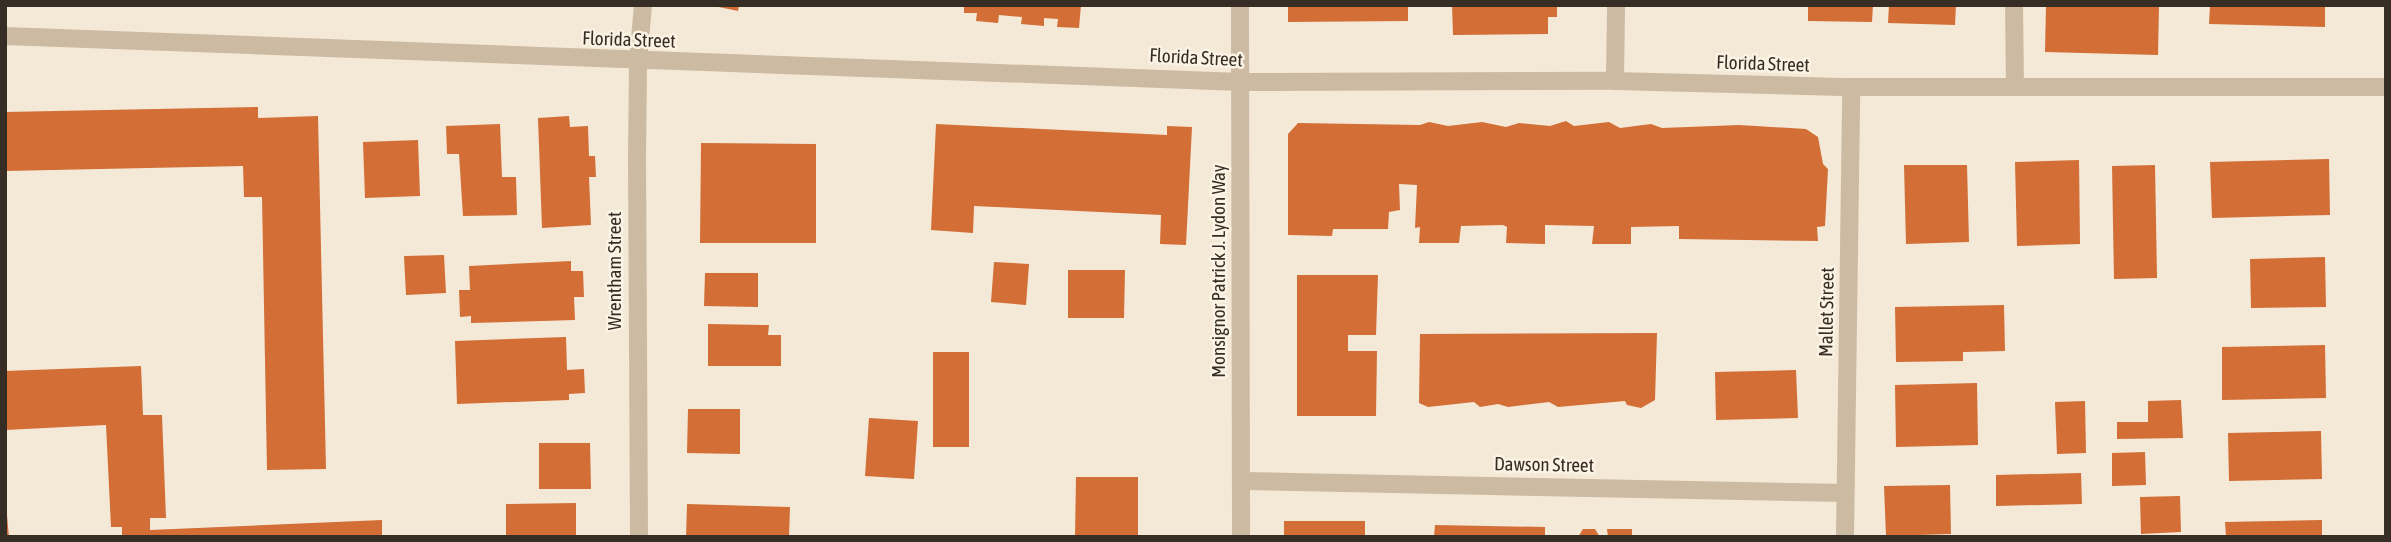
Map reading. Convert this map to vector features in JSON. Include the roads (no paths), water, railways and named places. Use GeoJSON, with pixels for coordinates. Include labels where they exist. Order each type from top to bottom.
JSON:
{"type":"FeatureCollection","features":[{"type":"Feature","properties":{"kind":"street","name":"Wrentham Street"},"geometry":{"type":"LineString","coordinates":[[639,537],[636,482],[638,61],[643,5]]}},
{"type":"Feature","properties":{"kind":"street","name":"Monsignor Patrick J. Lydon Way"},"geometry":{"type":"LineString","coordinates":[[1240,5],[1241,537]]}},
{"type":"Feature","properties":{"kind":"street"},"geometry":{"type":"LineString","coordinates":[[1615,80],[1616,5]]}},
{"type":"Feature","properties":{"kind":"street"},"geometry":{"type":"LineString","coordinates":[[2014,5],[2015,86]]}},
{"type":"Feature","properties":{"kind":"street","name":"Florida Street"},"geometry":{"type":"LineString","coordinates":[[5,36],[638,61],[1140,76],[1240,82],[1615,80],[1852,87],[2386,87]]}},
{"type":"Feature","properties":{"kind":"street","name":"Mallet Street"},"geometry":{"type":"LineString","coordinates":[[1845,537],[1852,87]]}},
{"type":"Feature","properties":{"kind":"street","name":"Dawson Street"},"geometry":{"type":"LineString","coordinates":[[1241,481],[1845,493]]}}]}
